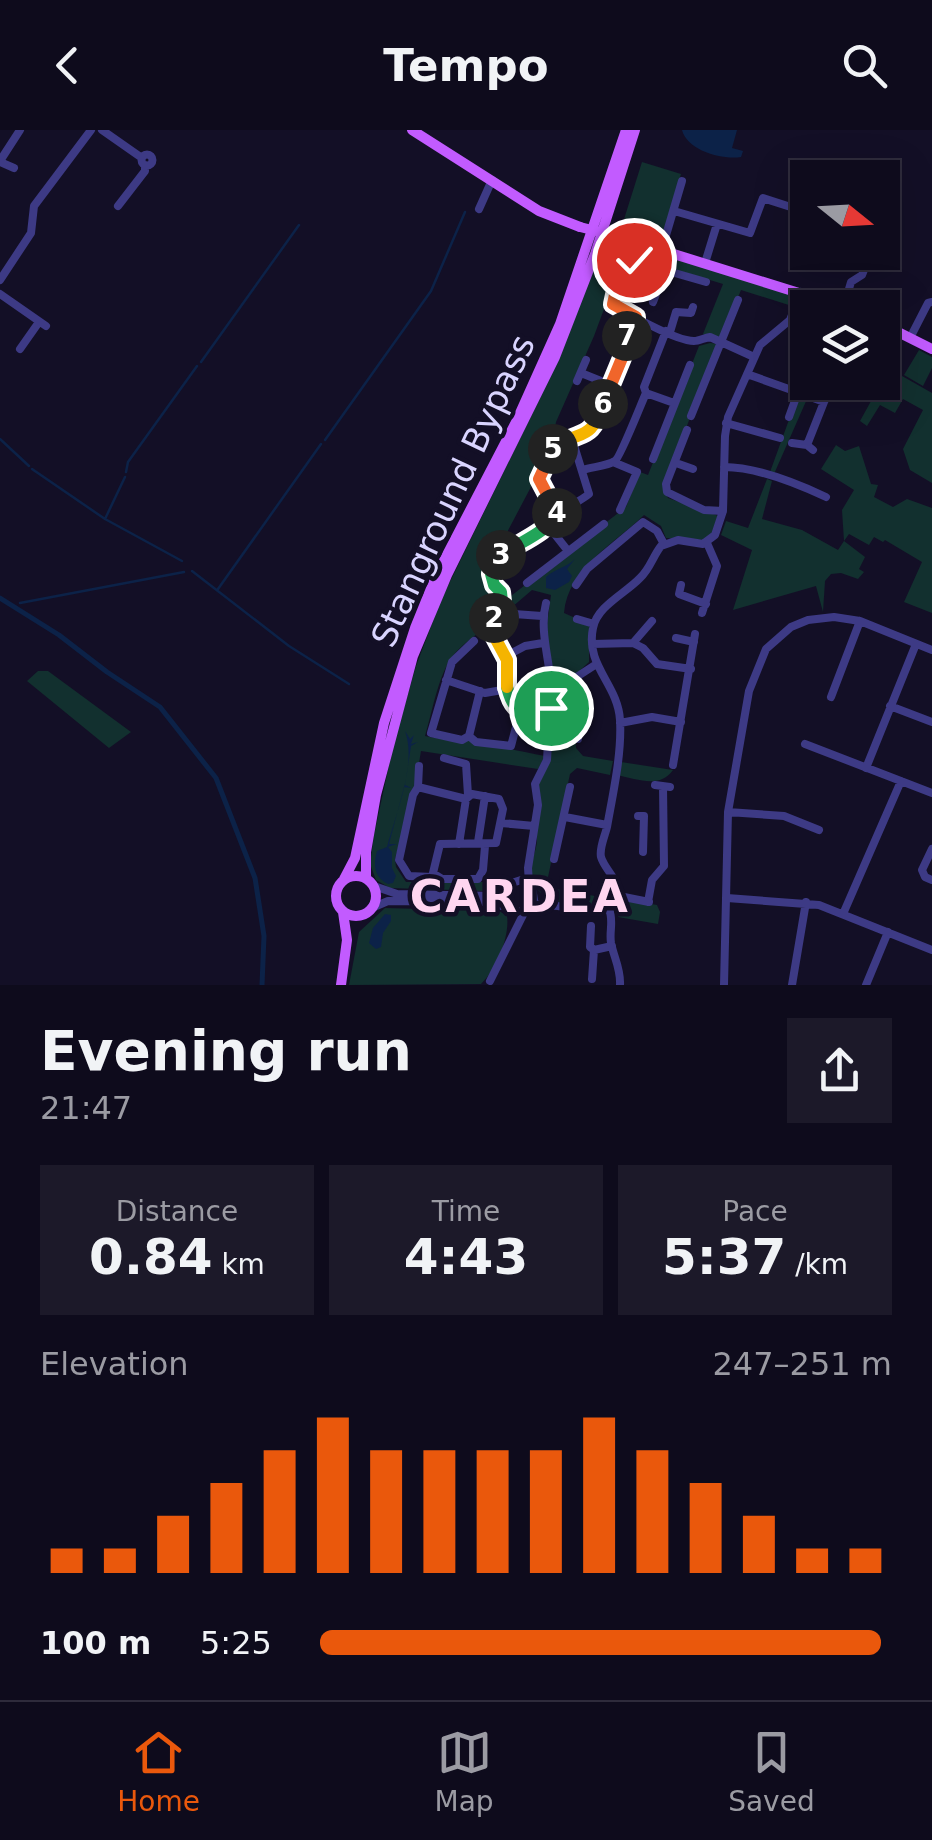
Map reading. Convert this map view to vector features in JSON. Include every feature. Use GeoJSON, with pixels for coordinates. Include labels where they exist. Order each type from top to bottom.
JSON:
{"type":"FeatureCollection","features":[{"type":"Feature","properties":{"kind":"main road"},"geometry":{"type":"LineString","coordinates":[[412,130],[540,211],[580,227],[794,290]]}},
{"type":"Feature","properties":{"kind":"main road","name":"Stanground Bypass"},"geometry":{"type":"LineString","coordinates":[[344,880],[355,858],[384,723],[415,628],[553,341],[626,130]]}},
{"type":"Feature","properties":{"kind":"main road","name":"Stanground Bypass"},"geometry":{"type":"LineString","coordinates":[[370,882],[365,864],[376,796],[414,656],[447,575],[568,327],[635,130]]}},
{"type":"Feature","properties":{"kind":"main road"},"geometry":{"type":"LineString","coordinates":[[900,333],[932,350]]}},
{"type":"Feature","properties":{"kind":"main road"},"geometry":{"type":"LineString","coordinates":[[341,985],[348,940],[370,910],[370,882],[355,876],[344,880],[336,896],[344,912],[348,940]]}},
{"type":"Feature","properties":{"kind":"main road"},"geometry":{"type":"LineString","coordinates":[[344,912],[354,916],[370,910]]}},
{"type":"Feature","properties":{"kind":"street"},"geometry":{"type":"LineString","coordinates":[[5,130],[18,133],[0,162],[14,168]]}},
{"type":"Feature","properties":{"kind":"street"},"geometry":{"type":"LineString","coordinates":[[0,280],[31,234],[34,206],[92,130]]}},
{"type":"Feature","properties":{"kind":"street"},"geometry":{"type":"LineString","coordinates":[[102,130],[143,162],[145,171],[118,206]]}},
{"type":"Feature","properties":{"kind":"street"},"geometry":{"type":"LineString","coordinates":[[479,209],[492,180]]}},
{"type":"Feature","properties":{"kind":"street"},"geometry":{"type":"LineString","coordinates":[[664,242],[682,181]]}},
{"type":"Feature","properties":{"kind":"street"},"geometry":{"type":"LineString","coordinates":[[674,211],[750,233],[763,198],[790,207]]}},
{"type":"Feature","properties":{"kind":"street"},"geometry":{"type":"LineString","coordinates":[[705,263],[717,224]]}},
{"type":"Feature","properties":{"kind":"street"},"geometry":{"type":"LineString","coordinates":[[706,282],[634,260],[623,266],[612,300],[617,307],[668,332],[695,342],[719,342],[754,357]]}},
{"type":"Feature","properties":{"kind":"street"},"geometry":{"type":"LineString","coordinates":[[653,302],[665,270]]}},
{"type":"Feature","properties":{"kind":"street"},"geometry":{"type":"LineString","coordinates":[[849,290],[851,282],[864,270]]}},
{"type":"Feature","properties":{"kind":"street"},"geometry":{"type":"LineString","coordinates":[[0,294],[42,324],[19,349]]}},
{"type":"Feature","properties":{"kind":"street"},"geometry":{"type":"LineString","coordinates":[[691,416],[707,385],[719,342],[738,300]]}},
{"type":"Feature","properties":{"kind":"street"},"geometry":{"type":"LineString","coordinates":[[900,340],[932,302]]}},
{"type":"Feature","properties":{"kind":"street"},"geometry":{"type":"LineString","coordinates":[[583,470],[614,462],[620,455],[676,312],[691,313],[693,307]]}},
{"type":"Feature","properties":{"kind":"street"},"geometry":{"type":"LineString","coordinates":[[558,514],[539,479],[553,449],[597,424],[636,317]]}},
{"type":"Feature","properties":{"kind":"street"},"geometry":{"type":"LineString","coordinates":[[370,910],[388,900],[484,902],[508,908],[557,904],[594,911],[609,909],[619,896],[601,855],[620,722],[616,694],[595,666],[594,624],[640,578],[664,544],[678,540],[707,542],[715,535],[723,512],[726,423],[754,357],[768,337],[790,326]]}},
{"type":"Feature","properties":{"kind":"street"},"geometry":{"type":"LineString","coordinates":[[586,360],[579,377],[611,385]]}},
{"type":"Feature","properties":{"kind":"street"},"geometry":{"type":"LineString","coordinates":[[652,458],[690,364]]}},
{"type":"Feature","properties":{"kind":"street"},"geometry":{"type":"LineString","coordinates":[[747,374],[790,390]]}},
{"type":"Feature","properties":{"kind":"street"},"geometry":{"type":"LineString","coordinates":[[646,394],[674,404]]}},
{"type":"Feature","properties":{"kind":"street"},"geometry":{"type":"LineString","coordinates":[[789,417],[796,400]]}},
{"type":"Feature","properties":{"kind":"street"},"geometry":{"type":"LineString","coordinates":[[792,443],[810,448],[824,402],[818,400]]}},
{"type":"Feature","properties":{"kind":"street"},"geometry":{"type":"LineString","coordinates":[[726,423],[780,438]]}},
{"type":"Feature","properties":{"kind":"street"},"geometry":{"type":"LineString","coordinates":[[686,430],[666,484],[667,492],[704,510],[723,512]]}},
{"type":"Feature","properties":{"kind":"street"},"geometry":{"type":"LineString","coordinates":[[547,722],[520,712],[508,690],[506,656],[492,632],[502,602],[491,574],[498,557],[524,538],[549,527],[558,514],[589,494],[572,440]]}},
{"type":"Feature","properties":{"kind":"street"},"geometry":{"type":"LineString","coordinates":[[614,462],[637,472],[620,510]]}},
{"type":"Feature","properties":{"kind":"street"},"geometry":{"type":"LineString","coordinates":[[676,463],[693,469]]}},
{"type":"Feature","properties":{"kind":"street"},"geometry":{"type":"LineString","coordinates":[[724,468],[742,467],[826,497]]}},
{"type":"Feature","properties":{"kind":"street"},"geometry":{"type":"LineString","coordinates":[[576,584],[642,522],[657,531],[664,544]]}},
{"type":"Feature","properties":{"kind":"street"},"geometry":{"type":"LineString","coordinates":[[527,583],[604,524]]}},
{"type":"Feature","properties":{"kind":"street"},"geometry":{"type":"LineString","coordinates":[[549,527],[568,551]]}},
{"type":"Feature","properties":{"kind":"street"},"geometry":{"type":"LineString","coordinates":[[681,586],[679,594],[704,609],[717,566],[707,542]]}},
{"type":"Feature","properties":{"kind":"street"},"geometry":{"type":"LineString","coordinates":[[509,939],[528,908],[532,887],[529,860],[538,806],[535,784],[549,742],[551,698],[542,616],[546,603]]}},
{"type":"Feature","properties":{"kind":"street"},"geometry":{"type":"LineString","coordinates":[[514,614],[542,616]]}},
{"type":"Feature","properties":{"kind":"street"},"geometry":{"type":"LineString","coordinates":[[724,985],[728,812],[749,691],[766,648],[791,627],[834,616],[932,650]]}},
{"type":"Feature","properties":{"kind":"street"},"geometry":{"type":"LineString","coordinates":[[577,619],[594,624]]}},
{"type":"Feature","properties":{"kind":"street"},"geometry":{"type":"LineString","coordinates":[[633,643],[652,621]]}},
{"type":"Feature","properties":{"kind":"street"},"geometry":{"type":"LineString","coordinates":[[830,697],[860,622]]}},
{"type":"Feature","properties":{"kind":"street"},"geometry":{"type":"LineString","coordinates":[[673,765],[694,638],[676,638]]}},
{"type":"Feature","properties":{"kind":"street"},"geometry":{"type":"LineString","coordinates":[[474,642],[456,656],[449,669],[431,733],[462,740],[469,736],[480,692]]}},
{"type":"Feature","properties":{"kind":"street"},"geometry":{"type":"LineString","coordinates":[[506,656],[525,646],[543,643]]}},
{"type":"Feature","properties":{"kind":"street"},"geometry":{"type":"LineString","coordinates":[[592,644],[633,643],[657,664],[691,669]]}},
{"type":"Feature","properties":{"kind":"street"},"geometry":{"type":"LineString","coordinates":[[866,768],[916,644]]}},
{"type":"Feature","properties":{"kind":"street"},"geometry":{"type":"LineString","coordinates":[[578,739],[582,716],[575,678],[595,666]]}},
{"type":"Feature","properties":{"kind":"street"},"geometry":{"type":"LineString","coordinates":[[446,680],[480,692],[508,690]]}},
{"type":"Feature","properties":{"kind":"street"},"geometry":{"type":"LineString","coordinates":[[890,706],[932,722]]}},
{"type":"Feature","properties":{"kind":"street"},"geometry":{"type":"LineString","coordinates":[[469,736],[476,742],[511,746],[520,712]]}},
{"type":"Feature","properties":{"kind":"street"},"geometry":{"type":"LineString","coordinates":[[620,722],[652,717],[681,722]]}},
{"type":"Feature","properties":{"kind":"street"},"geometry":{"type":"LineString","coordinates":[[804,744],[932,793]]}},
{"type":"Feature","properties":{"kind":"street"},"geometry":{"type":"LineString","coordinates":[[444,758],[466,764],[467,797],[459,844]]}},
{"type":"Feature","properties":{"kind":"street"},"geometry":{"type":"LineString","coordinates":[[418,787],[467,797],[499,798],[502,803],[496,844],[440,844],[434,874],[413,878],[399,860],[418,787],[419,766]]}},
{"type":"Feature","properties":{"kind":"street"},"geometry":{"type":"LineString","coordinates":[[843,914],[901,781]]}},
{"type":"Feature","properties":{"kind":"street"},"geometry":{"type":"LineString","coordinates":[[619,896],[649,902],[652,880],[664,866],[662,786]]}},
{"type":"Feature","properties":{"kind":"street"},"geometry":{"type":"LineString","coordinates":[[554,859],[561,848],[570,793]]}},
{"type":"Feature","properties":{"kind":"street"},"geometry":{"type":"LineString","coordinates":[[434,874],[448,880],[478,879],[483,870],[485,796]]}},
{"type":"Feature","properties":{"kind":"street"},"geometry":{"type":"LineString","coordinates":[[728,812],[784,816],[819,830]]}},
{"type":"Feature","properties":{"kind":"street"},"geometry":{"type":"LineString","coordinates":[[638,816],[644,816],[643,852]]}},
{"type":"Feature","properties":{"kind":"street"},"geometry":{"type":"LineString","coordinates":[[565,817],[607,824]]}},
{"type":"Feature","properties":{"kind":"street"},"geometry":{"type":"LineString","coordinates":[[500,823],[534,826]]}},
{"type":"Feature","properties":{"kind":"street"},"geometry":{"type":"LineString","coordinates":[[644,836],[664,837]]}},
{"type":"Feature","properties":{"kind":"street"},"geometry":{"type":"LineString","coordinates":[[932,849],[922,870],[932,880]]}},
{"type":"Feature","properties":{"kind":"street"},"geometry":{"type":"LineString","coordinates":[[370,882],[397,894],[495,896],[504,892],[529,860]]}},
{"type":"Feature","properties":{"kind":"street"},"geometry":{"type":"LineString","coordinates":[[513,881],[532,887],[557,904]]}},
{"type":"Feature","properties":{"kind":"street"},"geometry":{"type":"LineString","coordinates":[[495,983],[513,926],[504,892]]}},
{"type":"Feature","properties":{"kind":"street"},"geometry":{"type":"LineString","coordinates":[[727,898],[806,902],[932,950]]}},
{"type":"Feature","properties":{"kind":"street"},"geometry":{"type":"LineString","coordinates":[[792,985],[806,902]]}},
{"type":"Feature","properties":{"kind":"street"},"geometry":{"type":"LineString","coordinates":[[609,909],[620,985]]}},
{"type":"Feature","properties":{"kind":"street"},"geometry":{"type":"LineString","coordinates":[[591,926],[592,979]]}},
{"type":"Feature","properties":{"kind":"street"},"geometry":{"type":"LineString","coordinates":[[866,985],[888,932]]}},
{"type":"Feature","properties":{"kind":"street"},"geometry":{"type":"LineString","coordinates":[[594,950],[612,946]]}},
{"type":"Feature","properties":{"kind":"green space"},"geometry":{"type":"Polygon","coordinates":[[[642,162],[681,174],[660,245],[620,232],[642,162]]]}},
{"type":"Feature","properties":{"kind":"green space"},"geometry":{"type":"Polygon","coordinates":[[[604,240],[790,294],[790,305],[741,290],[721,339],[703,334],[723,284],[631,256],[620,266],[556,422],[551,449],[504,538],[508,545],[490,569],[488,580],[498,606],[494,616],[445,668],[425,736],[545,756],[538,769],[421,751],[395,859],[406,882],[484,882],[500,887],[485,891],[390,888],[376,880],[370,864],[394,742],[416,666],[441,600],[559,359],[604,240]]]}},
{"type":"Feature","properties":{"kind":"green space"},"geometry":{"type":"Polygon","coordinates":[[[718,344],[663,489],[668,498],[719,517],[713,532],[704,540],[666,538],[661,526],[644,515],[583,570],[567,597],[564,613],[589,624],[589,662],[573,677],[576,748],[583,756],[613,761],[610,775],[577,768],[570,774],[548,877],[557,889],[600,897],[614,887],[615,891],[608,905],[564,904],[536,888],[531,874],[537,841],[537,793],[549,761],[556,712],[546,632],[551,595],[532,590],[498,619],[507,599],[626,507],[640,472],[648,475],[699,346],[718,344]]]}},
{"type":"Feature","properties":{"kind":"green space"},"geometry":{"type":"Polygon","coordinates":[[[919,350],[932,357],[932,368],[923,386],[904,375],[919,350]]]}},
{"type":"Feature","properties":{"kind":"green space"},"geometry":{"type":"Polygon","coordinates":[[[900,375],[932,393],[932,483],[910,470],[903,449],[923,410],[903,399],[895,413],[880,405],[867,426],[860,421],[872,400],[900,400],[900,375]]]}},
{"type":"Feature","properties":{"kind":"green space"},"geometry":{"type":"Polygon","coordinates":[[[796,400],[807,400],[774,474],[770,472],[796,400]]]}},
{"type":"Feature","properties":{"kind":"green space"},"geometry":{"type":"Polygon","coordinates":[[[836,445],[845,451],[859,446],[871,484],[878,485],[874,497],[893,507],[907,499],[932,508],[932,613],[904,602],[922,562],[874,537],[869,545],[849,534],[844,541],[842,510],[854,490],[821,469],[836,445]]]}},
{"type":"Feature","properties":{"kind":"green space"},"geometry":{"type":"Polygon","coordinates":[[[767,479],[772,481],[762,519],[802,530],[838,550],[844,541],[865,557],[859,569],[864,572],[858,579],[831,574],[825,581],[823,612],[816,586],[733,610],[752,550],[721,535],[726,521],[748,528],[767,479]]]}},
{"type":"Feature","properties":{"kind":"green space"},"geometry":{"type":"Polygon","coordinates":[[[38,671],[48,671],[131,732],[109,748],[27,681],[38,671]]]}},
{"type":"Feature","properties":{"kind":"green space"},"geometry":{"type":"Polygon","coordinates":[[[621,762],[673,770],[662,779],[640,780],[617,775],[621,762]]]}},
{"type":"Feature","properties":{"kind":"green space"},"geometry":{"type":"Polygon","coordinates":[[[628,900],[657,905],[658,924],[618,917],[620,904],[628,900]]]}},
{"type":"Feature","properties":{"kind":"green space"},"geometry":{"type":"Polygon","coordinates":[[[385,908],[499,911],[507,916],[501,953],[481,984],[349,985],[359,932],[385,908]]]}},
{"type":"Feature","properties":{"kind":"water"},"geometry":{"type":"Polygon","coordinates":[[[682,130],[737,130],[732,148],[743,151],[741,157],[706,152],[691,143],[682,130]]]}},
{"type":"Feature","properties":{"kind":"water"},"geometry":{"type":"Polygon","coordinates":[[[575,559],[567,569],[572,576],[569,582],[555,590],[546,588],[546,577],[575,559]]]}},
{"type":"Feature","properties":{"kind":"water"},"geometry":{"type":"Polygon","coordinates":[[[405,731],[410,739],[414,735],[411,744],[418,742],[411,746],[409,758],[405,731]]]}},
{"type":"Feature","properties":{"kind":"water"},"geometry":{"type":"Polygon","coordinates":[[[397,813],[389,844],[397,844],[388,847],[396,876],[388,884],[377,874],[375,861],[377,851],[387,847],[397,813]]]}},
{"type":"Feature","properties":{"kind":"water"},"geometry":{"type":"Polygon","coordinates":[[[385,914],[391,915],[391,921],[383,933],[381,947],[376,949],[369,943],[373,928],[385,914]]]}},
{"type":"Feature","properties":{"kind":"waterway"},"geometry":{"type":"LineString","coordinates":[[325,440],[431,291],[465,212]]}},
{"type":"Feature","properties":{"kind":"waterway"},"geometry":{"type":"LineString","coordinates":[[201,362],[299,225]]}},
{"type":"Feature","properties":{"kind":"waterway"},"geometry":{"type":"LineString","coordinates":[[126,472],[128,462],[197,366]]}},
{"type":"Feature","properties":{"kind":"waterway"},"geometry":{"type":"LineString","coordinates":[[0,439],[29,466]]}},
{"type":"Feature","properties":{"kind":"waterway"},"geometry":{"type":"LineString","coordinates":[[218,589],[321,444]]}},
{"type":"Feature","properties":{"kind":"waterway"},"geometry":{"type":"LineString","coordinates":[[32,469],[105,519]]}},
{"type":"Feature","properties":{"kind":"waterway"},"geometry":{"type":"LineString","coordinates":[[125,477],[105,519],[182,561]]}},
{"type":"Feature","properties":{"kind":"waterway"},"geometry":{"type":"LineString","coordinates":[[192,571],[289,646],[349,684]]}},
{"type":"Feature","properties":{"kind":"waterway"},"geometry":{"type":"LineString","coordinates":[[20,603],[184,572]]}},
{"type":"Feature","properties":{"kind":"waterway"},"geometry":{"type":"LineString","coordinates":[[0,598],[160,707],[216,778],[255,878],[264,936],[262,985]]}},
{"type":"Feature","properties":{"kind":"district","name":"CARDEA"},"geometry":{"type":"Point","coordinates":[520,896]}},
{"type":"Feature","properties":{"kind":"route"},"geometry":{"type":"LineString","coordinates":[[551,708],[547,722],[520,712],[510,698],[506,656],[492,632],[502,602],[491,574],[498,557],[524,538],[549,527],[558,514],[539,479],[553,449],[597,424],[636,317],[612,300],[623,266],[634,260]]}}]}
